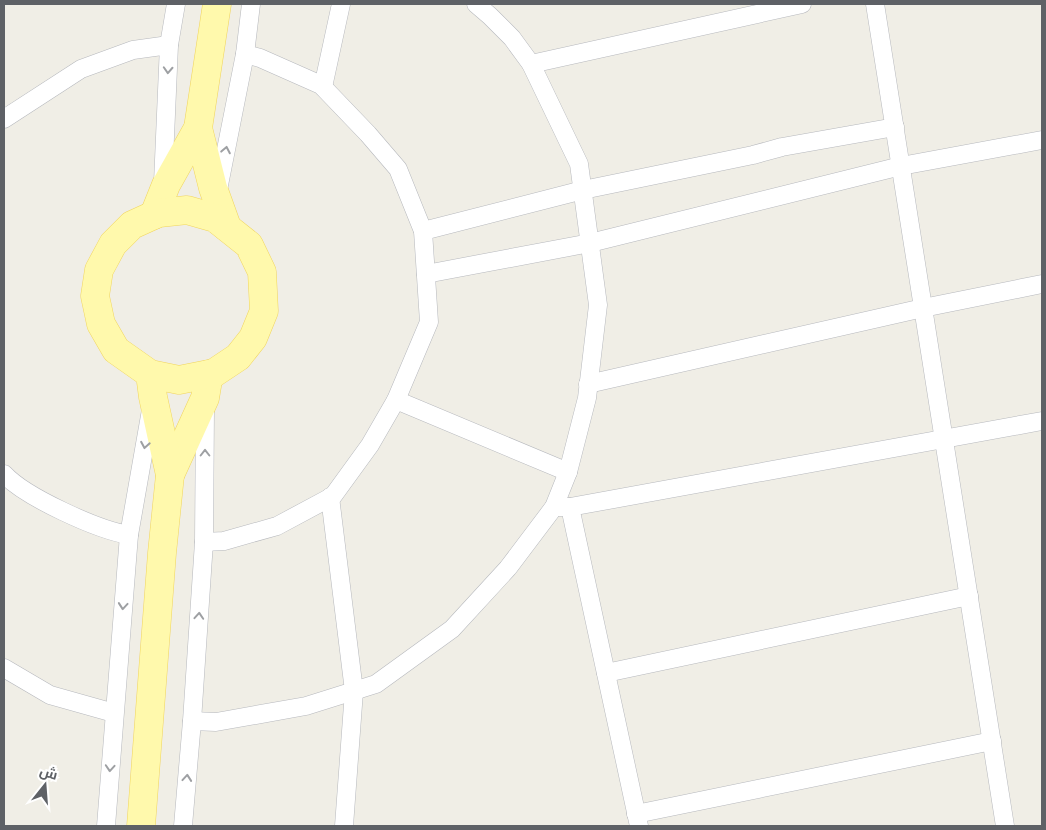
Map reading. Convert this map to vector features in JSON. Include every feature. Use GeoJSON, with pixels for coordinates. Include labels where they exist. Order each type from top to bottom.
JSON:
{"type":"FeatureCollection","features":[{"type":"Feature","properties":{"kind":"main road"},"geometry":{"type":"LineString","coordinates":[[170,475],[151,385],[116,350],[101,324],[95,296],[99,270],[112,244],[132,225],[158,205],[198,128],[217,4]]}},
{"type":"Feature","properties":{"kind":"main road"},"geometry":{"type":"LineString","coordinates":[[198,128],[216,198],[227,227]]}},
{"type":"Feature","properties":{"kind":"main road"},"geometry":{"type":"LineString","coordinates":[[141,826],[162,553],[170,475],[214,373],[238,357],[253,338],[264,311],[262,272],[249,245],[215,218],[187,210],[159,213],[158,205]]}},
{"type":"Feature","properties":{"kind":"main road"},"geometry":{"type":"LineString","coordinates":[[151,385],[179,380],[207,386]]}},
{"type":"Feature","properties":{"kind":"street"},"geometry":{"type":"LineString","coordinates":[[158,205],[169,45],[176,4]]}},
{"type":"Feature","properties":{"kind":"street"},"geometry":{"type":"LineString","coordinates":[[216,198],[245,54],[251,4]]}},
{"type":"Feature","properties":{"kind":"street"},"geometry":{"type":"LineString","coordinates":[[323,87],[341,4]]}},
{"type":"Feature","properties":{"kind":"street"},"geometry":{"type":"LineString","coordinates":[[476,4],[512,38],[531,64],[579,164],[598,305],[587,398],[568,472],[562,507],[606,672],[638,820],[992,741]]}},
{"type":"Feature","properties":{"kind":"street"},"geometry":{"type":"LineString","coordinates":[[531,64],[802,4]]}},
{"type":"Feature","properties":{"kind":"street"},"geometry":{"type":"LineString","coordinates":[[875,4],[1005,826]]}},
{"type":"Feature","properties":{"kind":"street"},"geometry":{"type":"LineString","coordinates":[[4,119],[81,69],[133,50],[169,45]]}},
{"type":"Feature","properties":{"kind":"street"},"geometry":{"type":"LineString","coordinates":[[204,542],[224,541],[277,526],[333,496],[370,445],[396,400],[429,322],[423,231],[398,169],[323,87],[260,58],[245,54]]}},
{"type":"Feature","properties":{"kind":"street"},"geometry":{"type":"LineString","coordinates":[[423,231],[582,190],[753,155],[782,147],[895,127]]}},
{"type":"Feature","properties":{"kind":"street"},"geometry":{"type":"LineString","coordinates":[[426,274],[590,243],[901,166],[1042,140]]}},
{"type":"Feature","properties":{"kind":"street"},"geometry":{"type":"LineString","coordinates":[[588,384],[923,308],[1042,284]]}},
{"type":"Feature","properties":{"kind":"street"},"geometry":{"type":"LineString","coordinates":[[106,826],[129,535],[151,385]]}},
{"type":"Feature","properties":{"kind":"street"},"geometry":{"type":"LineString","coordinates":[[182,826],[192,721],[204,542],[207,386]]}},
{"type":"Feature","properties":{"kind":"street"},"geometry":{"type":"LineString","coordinates":[[396,400],[568,472]]}},
{"type":"Feature","properties":{"kind":"street"},"geometry":{"type":"LineString","coordinates":[[192,721],[216,722],[306,706],[376,684],[452,629],[562,507],[1042,421]]}},
{"type":"Feature","properties":{"kind":"street"},"geometry":{"type":"LineString","coordinates":[[4,474],[12,484],[64,512],[129,535]]}},
{"type":"Feature","properties":{"kind":"street"},"geometry":{"type":"LineString","coordinates":[[330,498],[354,691],[344,826]]}},
{"type":"Feature","properties":{"kind":"street"},"geometry":{"type":"LineString","coordinates":[[606,672],[969,596]]}},
{"type":"Feature","properties":{"kind":"street"},"geometry":{"type":"LineString","coordinates":[[4,668],[50,695],[114,713]]}}]}
